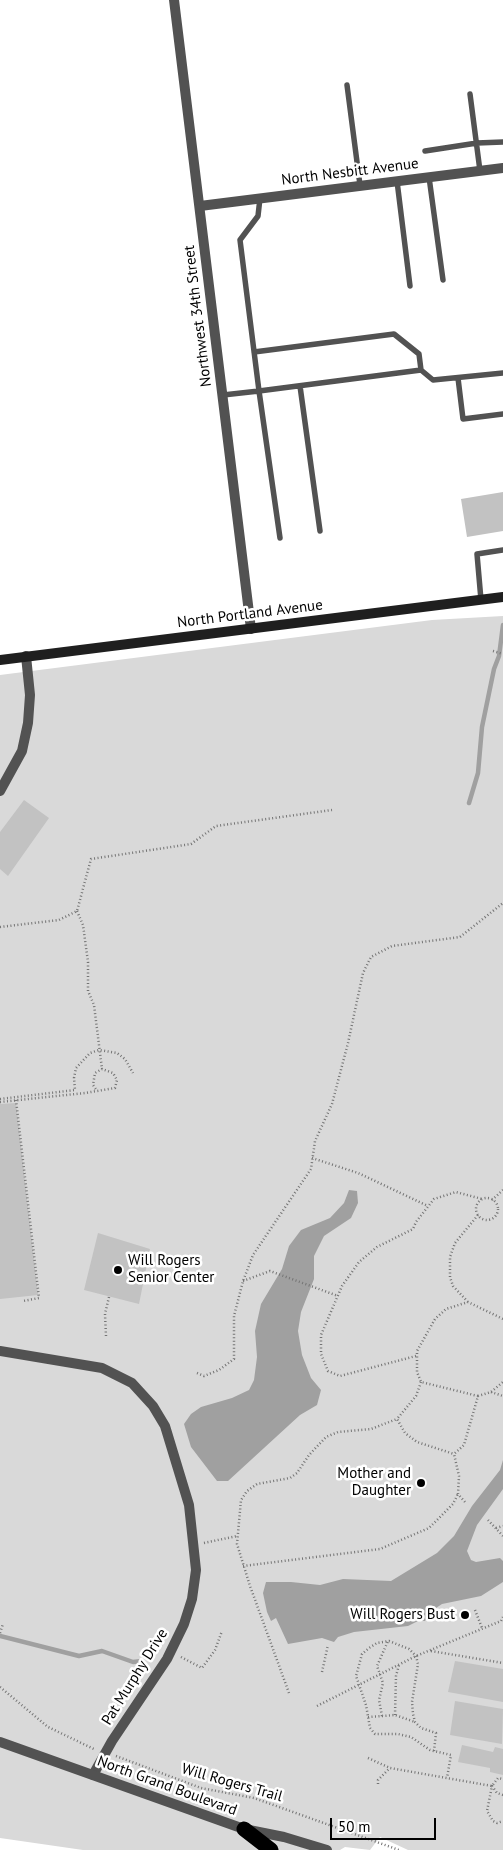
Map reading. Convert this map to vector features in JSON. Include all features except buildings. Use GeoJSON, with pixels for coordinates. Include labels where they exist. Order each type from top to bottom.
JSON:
{"type":"FeatureCollection","features":[{"type":"Feature","properties":{"kind":"highway"},"geometry":{"type":"LineString","coordinates":[[244,1829],[271,1850]]}},
{"type":"Feature","properties":{"kind":"main road","name":"North Portland Avenue"},"geometry":{"type":"LineString","coordinates":[[0,660],[503,597]]}},
{"type":"Feature","properties":{"kind":"street","name":"Northwest 34th Street"},"geometry":{"type":"LineString","coordinates":[[174,0],[250,629]]}},
{"type":"Feature","properties":{"kind":"street","name":"North Nesbitt Avenue"},"geometry":{"type":"LineString","coordinates":[[200,206],[503,168]]}},
{"type":"Feature","properties":{"kind":"street"},"geometry":{"type":"LineString","coordinates":[[0,791],[22,751],[28,723],[30,696],[26,656]]}},
{"type":"Feature","properties":{"kind":"street","name":"Pat Murphy Drive"},"geometry":{"type":"LineString","coordinates":[[0,1351],[102,1368],[121,1376],[140,1390],[159,1415],[172,1444],[189,1506],[196,1570],[192,1599],[184,1624],[170,1652],[93,1775]]}},
{"type":"Feature","properties":{"kind":"street","name":"North Grand Boulevard"},"geometry":{"type":"LineString","coordinates":[[0,1742],[244,1829],[284,1837],[327,1850]]}},
{"type":"Feature","properties":{"kind":"lane"},"geometry":{"type":"LineString","coordinates":[[347,85],[360,185]]}},
{"type":"Feature","properties":{"kind":"lane"},"geometry":{"type":"LineString","coordinates":[[470,94],[480,170]]}},
{"type":"Feature","properties":{"kind":"lane"},"geometry":{"type":"LineString","coordinates":[[424,151],[476,143],[503,142]]}},
{"type":"Feature","properties":{"kind":"lane"},"geometry":{"type":"LineString","coordinates":[[429,177],[443,280]]}},
{"type":"Feature","properties":{"kind":"lane"},"geometry":{"type":"LineString","coordinates":[[397,181],[410,286]]}},
{"type":"Feature","properties":{"kind":"lane"},"geometry":{"type":"LineString","coordinates":[[260,198],[258,216],[240,240],[280,538]]}},
{"type":"Feature","properties":{"kind":"lane"},"geometry":{"type":"LineString","coordinates":[[254,352],[394,334],[419,354],[421,370],[433,380],[503,373]]}},
{"type":"Feature","properties":{"kind":"lane"},"geometry":{"type":"LineString","coordinates":[[222,395],[421,370]]}},
{"type":"Feature","properties":{"kind":"lane"},"geometry":{"type":"LineString","coordinates":[[458,378],[463,419],[503,414]]}},
{"type":"Feature","properties":{"kind":"lane"},"geometry":{"type":"LineString","coordinates":[[300,386],[320,531]]}},
{"type":"Feature","properties":{"kind":"lane"},"geometry":{"type":"LineString","coordinates":[[481,600],[477,554],[503,550]]}},
{"type":"Feature","properties":{"kind":"path"},"geometry":{"type":"LineString","coordinates":[[493,651],[503,654]]}},
{"type":"Feature","properties":{"kind":"path"},"geometry":{"type":"LineString","coordinates":[[102,1069],[94,1005],[87,986],[88,962],[83,925],[77,911],[91,858],[191,844],[216,826],[332,810]]}},
{"type":"Feature","properties":{"kind":"path"},"geometry":{"type":"LineString","coordinates":[[197,1373],[204,1376],[219,1370],[234,1359],[234,1316],[244,1281],[253,1255],[311,1169],[315,1141],[332,1104],[339,1081],[356,998],[363,973],[371,957],[392,946],[460,937],[483,916],[503,903]]}},
{"type":"Feature","properties":{"kind":"path"},"geometry":{"type":"LineString","coordinates":[[0,927],[59,920],[77,911]]}},
{"type":"Feature","properties":{"kind":"path"},"geometry":{"type":"LineString","coordinates":[[0,1100],[75,1090],[74,1078],[76,1068],[90,1053],[100,1050],[117,1053],[124,1059],[133,1073]]}},
{"type":"Feature","properties":{"kind":"path"},"geometry":{"type":"LineString","coordinates":[[97,1090],[93,1085],[93,1077],[102,1069]]}},
{"type":"Feature","properties":{"kind":"path"},"geometry":{"type":"LineString","coordinates":[[0,1100],[16,1100],[115,1088],[117,1084],[113,1073],[102,1069]]}},
{"type":"Feature","properties":{"kind":"path"},"geometry":{"type":"LineString","coordinates":[[16,1100],[40,1298],[23,1301]]}},
{"type":"Feature","properties":{"kind":"path"},"geometry":{"type":"LineString","coordinates":[[312,1158],[358,1173],[428,1206]]}},
{"type":"Feature","properties":{"kind":"path"},"geometry":{"type":"LineString","coordinates":[[416,1356],[350,1375],[340,1376],[328,1371],[321,1354],[321,1335],[338,1296],[359,1262],[377,1248],[413,1229],[434,1199],[456,1192],[482,1200],[492,1200],[503,1190]]}},
{"type":"Feature","properties":{"kind":"path"},"geometry":{"type":"LineString","coordinates":[[482,1200],[477,1204],[478,1215],[455,1243],[450,1257],[450,1277],[453,1286],[468,1302],[503,1319]]}},
{"type":"Feature","properties":{"kind":"path"},"geometry":{"type":"LineString","coordinates":[[478,1215],[487,1220],[496,1215],[497,1208],[492,1200]]}},
{"type":"Feature","properties":{"kind":"path"},"geometry":{"type":"LineString","coordinates":[[244,1281],[270,1270],[338,1296]]}},
{"type":"Feature","properties":{"kind":"path"},"geometry":{"type":"LineString","coordinates":[[106,1336],[105,1314],[109,1296]]}},
{"type":"Feature","properties":{"kind":"path"},"geometry":{"type":"LineString","coordinates":[[290,1693],[236,1544],[241,1500],[247,1491],[258,1484],[290,1478],[297,1473],[308,1455],[326,1437],[338,1432],[371,1429],[397,1419],[416,1396],[421,1382],[416,1372],[416,1351],[434,1319],[446,1309],[468,1302]]}},
{"type":"Feature","properties":{"kind":"path"},"geometry":{"type":"LineString","coordinates":[[421,1382],[478,1396],[491,1392],[503,1382]]}},
{"type":"Feature","properties":{"kind":"path"},"geometry":{"type":"LineString","coordinates":[[491,1392],[503,1396]]}},
{"type":"Feature","properties":{"kind":"path"},"geometry":{"type":"LineString","coordinates":[[454,1454],[464,1445],[478,1396]]}},
{"type":"Feature","properties":{"kind":"path"},"geometry":{"type":"LineString","coordinates":[[397,1419],[405,1433],[417,1442],[454,1454]]}},
{"type":"Feature","properties":{"kind":"path"},"geometry":{"type":"LineString","coordinates":[[243,1566],[380,1549],[429,1528],[453,1504],[458,1494],[459,1476],[454,1454]]}},
{"type":"Feature","properties":{"kind":"path"},"geometry":{"type":"LineString","coordinates":[[458,1494],[465,1502]]}},
{"type":"Feature","properties":{"kind":"path"},"geometry":{"type":"LineString","coordinates":[[488,1520],[503,1536]]}},
{"type":"Feature","properties":{"kind":"path"},"geometry":{"type":"LineString","coordinates":[[496,1528],[503,1526]]}},
{"type":"Feature","properties":{"kind":"path"},"geometry":{"type":"LineString","coordinates":[[194,1545],[237,1536]]}},
{"type":"Feature","properties":{"kind":"path"},"geometry":{"type":"LineString","coordinates":[[475,1610],[482,1628]]}},
{"type":"Feature","properties":{"kind":"path"},"geometry":{"type":"LineString","coordinates":[[317,1706],[429,1650],[502,1621],[503,1616]]}},
{"type":"Feature","properties":{"kind":"path"},"geometry":{"type":"LineString","coordinates":[[0,1633],[3,1624]]}},
{"type":"Feature","properties":{"kind":"path"},"geometry":{"type":"LineString","coordinates":[[170,1652],[202,1668],[215,1650],[222,1631]]}},
{"type":"Feature","properties":{"kind":"path"},"geometry":{"type":"LineString","coordinates":[[382,1716],[379,1710],[379,1700],[383,1683],[377,1666],[388,1642]]}},
{"type":"Feature","properties":{"kind":"path"},"geometry":{"type":"LineString","coordinates":[[415,1722],[412,1702],[418,1664],[416,1656],[408,1649],[388,1642],[377,1643],[362,1654],[356,1676],[366,1705],[370,1728],[375,1734],[398,1734],[411,1737],[434,1751],[451,1755],[447,1778]]}},
{"type":"Feature","properties":{"kind":"path"},"geometry":{"type":"LineString","coordinates":[[322,1672],[328,1644]]}},
{"type":"Feature","properties":{"kind":"path"},"geometry":{"type":"LineString","coordinates":[[429,1650],[503,1663]]}},
{"type":"Feature","properties":{"kind":"path"},"geometry":{"type":"LineString","coordinates":[[395,1716],[396,1676],[400,1664]]}},
{"type":"Feature","properties":{"kind":"path"},"geometry":{"type":"LineString","coordinates":[[0,1687],[48,1727],[94,1749]]}},
{"type":"Feature","properties":{"kind":"path"},"geometry":{"type":"LineString","coordinates":[[368,1716],[395,1716],[415,1722],[428,1732],[436,1733],[434,1751]]}},
{"type":"Feature","properties":{"kind":"path","name":"Will Rogers Trail"},"geometry":{"type":"LineString","coordinates":[[117,1756],[201,1788],[254,1798],[399,1850]]}},
{"type":"Feature","properties":{"kind":"path"},"geometry":{"type":"LineString","coordinates":[[368,1758],[390,1768],[492,1786]]}},
{"type":"Feature","properties":{"kind":"path"},"geometry":{"type":"LineString","coordinates":[[378,1784],[378,1780],[390,1768]]}},
{"type":"Feature","properties":{"kind":"path"},"geometry":{"type":"LineString","coordinates":[[503,1779],[498,1778],[492,1786],[487,1811],[489,1816],[497,1823],[503,1820]]}},
{"type":"Feature","properties":{"kind":"path"},"geometry":{"type":"LineString","coordinates":[[492,1786],[496,1793],[503,1795]]}},
{"type":"Feature","properties":{"kind":"shaded area"},"geometry":{"type":"Polygon","coordinates":[[[503,616],[503,1850],[408,1850],[380,1837],[370,1850],[345,1847],[340,1850],[83,1850],[0,1838],[0,675],[432,620],[503,616]]]}},
{"type":"Feature","properties":{"kind":"shaded area"},"geometry":{"type":"Polygon","coordinates":[[[349,1190],[357,1191],[358,1203],[351,1218],[324,1236],[314,1256],[314,1279],[301,1312],[298,1331],[302,1355],[311,1378],[321,1390],[317,1405],[300,1415],[228,1481],[217,1481],[191,1447],[184,1424],[191,1414],[201,1407],[232,1398],[249,1390],[254,1380],[257,1357],[255,1331],[261,1304],[282,1269],[289,1246],[301,1230],[330,1218],[344,1203],[349,1190]]]}},
{"type":"Feature","properties":{"kind":"shaded area"},"geometry":{"type":"Polygon","coordinates":[[[503,1460],[503,1489],[477,1525],[467,1551],[471,1560],[476,1562],[500,1558],[503,1561],[503,1582],[481,1596],[442,1604],[430,1612],[425,1621],[418,1621],[408,1626],[354,1632],[338,1637],[334,1642],[322,1638],[288,1644],[276,1618],[271,1621],[267,1612],[263,1593],[266,1582],[320,1585],[343,1579],[391,1581],[437,1553],[454,1536],[472,1506],[500,1470],[503,1460]]]}},
{"type":"Feature","properties":{"kind":"waterway"},"geometry":{"type":"LineString","coordinates":[[469,803],[478,773],[482,727],[494,669],[499,656],[503,625]]}},
{"type":"Feature","properties":{"kind":"waterway"},"geometry":{"type":"LineString","coordinates":[[0,1636],[79,1656],[102,1651],[133,1662],[142,1661]]}},
{"type":"Feature","properties":{"kind":"place","name":"Will Rogers Senior Center"},"geometry":{"type":"Point","coordinates":[118,1270]}},
{"type":"Feature","properties":{"kind":"place","name":"Mother and Daughter"},"geometry":{"type":"Point","coordinates":[421,1483]}},
{"type":"Feature","properties":{"kind":"place","name":"Will Rogers Bust"},"geometry":{"type":"Point","coordinates":[465,1615]}}]}
